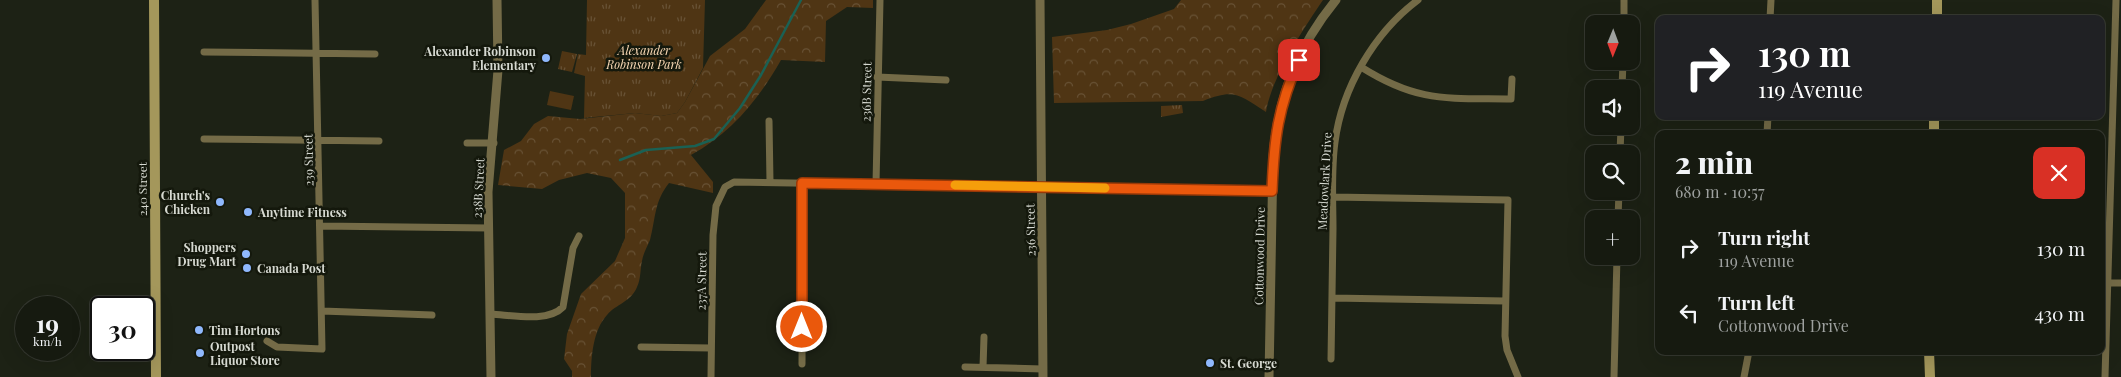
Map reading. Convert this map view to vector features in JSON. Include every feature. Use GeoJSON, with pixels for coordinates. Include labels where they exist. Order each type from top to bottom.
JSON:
{"type":"FeatureCollection","features":[{"type":"Feature","properties":{"kind":"main road","name":"240 Street"},"geometry":{"type":"LineString","coordinates":[[154,0],[156,377]]}},
{"type":"Feature","properties":{"kind":"main road"},"geometry":{"type":"LineString","coordinates":[[1937,0],[1937,15]]}},
{"type":"Feature","properties":{"kind":"main road"},"geometry":{"type":"LineString","coordinates":[[1929,355],[1930,377]]}},
{"type":"Feature","properties":{"kind":"street","name":"239 Street"},"geometry":{"type":"LineString","coordinates":[[267,341],[277,347],[322,349],[315,0]]}},
{"type":"Feature","properties":{"kind":"street","name":"238B Street"},"geometry":{"type":"LineString","coordinates":[[491,377],[488,192],[494,143],[498,70],[497,0]]}},
{"type":"Feature","properties":{"kind":"street","name":"236B Street"},"geometry":{"type":"LineString","coordinates":[[876,184],[880,0]]}},
{"type":"Feature","properties":{"kind":"street","name":"236 Street"},"geometry":{"type":"LineString","coordinates":[[965,367],[1043,373],[1040,0]]}},
{"type":"Feature","properties":{"kind":"street","name":"Cottonwood Drive"},"geometry":{"type":"LineString","coordinates":[[1269,377],[1274,140],[1285,93],[1311,33],[1336,0]]}},
{"type":"Feature","properties":{"kind":"street","name":"Meadowlark Drive"},"geometry":{"type":"LineString","coordinates":[[1331,359],[1333,197],[1335,144],[1339,120],[1348,94],[1361,67],[1388,30],[1418,0]]}},
{"type":"Feature","properties":{"kind":"street"},"geometry":{"type":"LineString","coordinates":[[1624,0],[1624,15]]}},
{"type":"Feature","properties":{"kind":"street"},"geometry":{"type":"LineString","coordinates":[[1770,15],[1771,0]]}},
{"type":"Feature","properties":{"kind":"street"},"geometry":{"type":"LineString","coordinates":[[2105,377],[2116,0]]}},
{"type":"Feature","properties":{"kind":"street"},"geometry":{"type":"LineString","coordinates":[[204,52],[375,54]]}},
{"type":"Feature","properties":{"kind":"street"},"geometry":{"type":"LineString","coordinates":[[1361,67],[1405,91],[1441,98],[1511,99],[1512,79]]}},
{"type":"Feature","properties":{"kind":"street"},"geometry":{"type":"LineString","coordinates":[[877,77],[946,80]]}},
{"type":"Feature","properties":{"kind":"street"},"geometry":{"type":"LineString","coordinates":[[769,121],[770,182],[1272,191]]}},
{"type":"Feature","properties":{"kind":"street"},"geometry":{"type":"LineString","coordinates":[[204,139],[379,141]]}},
{"type":"Feature","properties":{"kind":"street"},"geometry":{"type":"LineString","coordinates":[[467,143],[494,143]]}},
{"type":"Feature","properties":{"kind":"street","name":"237A Street"},"geometry":{"type":"LineString","coordinates":[[711,377],[713,235],[716,206],[725,187],[734,182],[770,182]]}},
{"type":"Feature","properties":{"kind":"street"},"geometry":{"type":"LineString","coordinates":[[802,183],[802,364]]}},
{"type":"Feature","properties":{"kind":"street"},"geometry":{"type":"LineString","coordinates":[[1333,197],[1508,200],[1504,301],[1506,343],[1518,377]]}},
{"type":"Feature","properties":{"kind":"street"},"geometry":{"type":"LineString","coordinates":[[320,226],[488,228]]}},
{"type":"Feature","properties":{"kind":"street"},"geometry":{"type":"LineString","coordinates":[[491,314],[547,316],[558,312],[563,306],[573,248],[579,236]]}},
{"type":"Feature","properties":{"kind":"street"},"geometry":{"type":"LineString","coordinates":[[1614,377],[1617,265]]}},
{"type":"Feature","properties":{"kind":"street"},"geometry":{"type":"LineString","coordinates":[[2105,283],[2121,283]]}},
{"type":"Feature","properties":{"kind":"street"},"geometry":{"type":"LineString","coordinates":[[1332,298],[1504,301]]}},
{"type":"Feature","properties":{"kind":"street"},"geometry":{"type":"LineString","coordinates":[[322,311],[432,315]]}},
{"type":"Feature","properties":{"kind":"street"},"geometry":{"type":"LineString","coordinates":[[983,367],[984,337]]}},
{"type":"Feature","properties":{"kind":"street"},"geometry":{"type":"LineString","coordinates":[[641,347],[711,348]]}},
{"type":"Feature","properties":{"kind":"street"},"geometry":{"type":"LineString","coordinates":[[1744,377],[1748,355]]}},
{"type":"Feature","properties":{"kind":"green space","name":"Alexander Robinson Park"},"geometry":{"type":"Polygon","coordinates":[[[587,0],[705,0],[703,68],[677,113],[661,116],[635,113],[584,118],[585,76],[574,73],[578,54],[586,55],[587,0]]]}},
{"type":"Feature","properties":{"kind":"green space"},"geometry":{"type":"Polygon","coordinates":[[[766,0],[873,0],[873,8],[847,7],[826,21],[825,62],[781,60],[743,114],[719,136],[691,155],[713,182],[713,193],[669,183],[658,203],[637,287],[627,300],[615,308],[602,321],[592,353],[591,377],[572,377],[572,371],[564,359],[567,334],[581,294],[615,261],[625,238],[625,193],[611,178],[587,173],[559,180],[542,189],[498,185],[504,150],[521,141],[534,124],[548,116],[580,119],[635,113],[661,116],[677,113],[710,56],[745,29],[766,0]]]}},
{"type":"Feature","properties":{"kind":"green space"},"geometry":{"type":"Polygon","coordinates":[[[1181,0],[1323,0],[1297,39],[1281,70],[1269,99],[1266,112],[1243,98],[1230,94],[1203,101],[1054,103],[1052,37],[1107,30],[1131,24],[1174,9],[1181,0]]]}},
{"type":"Feature","properties":{"kind":"green space"},"geometry":{"type":"Polygon","coordinates":[[[562,51],[577,54],[572,72],[558,69],[562,51]]]}},
{"type":"Feature","properties":{"kind":"green space"},"geometry":{"type":"Polygon","coordinates":[[[550,91],[574,96],[571,110],[547,105],[550,91]]]}},
{"type":"Feature","properties":{"kind":"green space"},"geometry":{"type":"Polygon","coordinates":[[[1182,105],[1183,113],[1161,117],[1161,106],[1182,105]]]}},
{"type":"Feature","properties":{"kind":"waterway"},"geometry":{"type":"LineString","coordinates":[[620,160],[646,150],[695,146],[714,139],[740,108],[761,75],[801,0]]}},
{"type":"Feature","properties":{"kind":"slow traffic"},"geometry":{"type":"LineString","coordinates":[[955,185],[1105,188]]}},
{"type":"Feature","properties":{"kind":"place","name":"Alexander Robinson Elementary"},"geometry":{"type":"Point","coordinates":[546,58]}},
{"type":"Feature","properties":{"kind":"place","name":"Church's Chicken"},"geometry":{"type":"Point","coordinates":[220,202]}},
{"type":"Feature","properties":{"kind":"place","name":"Anytime Fitness"},"geometry":{"type":"Point","coordinates":[248,212]}},
{"type":"Feature","properties":{"kind":"place","name":"Shoppers Drug Mart"},"geometry":{"type":"Point","coordinates":[246,254]}},
{"type":"Feature","properties":{"kind":"place","name":"Canada Post"},"geometry":{"type":"Point","coordinates":[247,268]}},
{"type":"Feature","properties":{"kind":"place","name":"Tim Hortons"},"geometry":{"type":"Point","coordinates":[199,330]}},
{"type":"Feature","properties":{"kind":"place","name":"Outpost Liquor Store"},"geometry":{"type":"Point","coordinates":[200,353]}},
{"type":"Feature","properties":{"kind":"place","name":"St. George"},"geometry":{"type":"Point","coordinates":[1210,363]}},
{"type":"Feature","properties":{"kind":"route"},"geometry":{"type":"LineString","coordinates":[[802,327],[802,183],[1272,191],[1274,140],[1279,113],[1299,60]]}}]}
